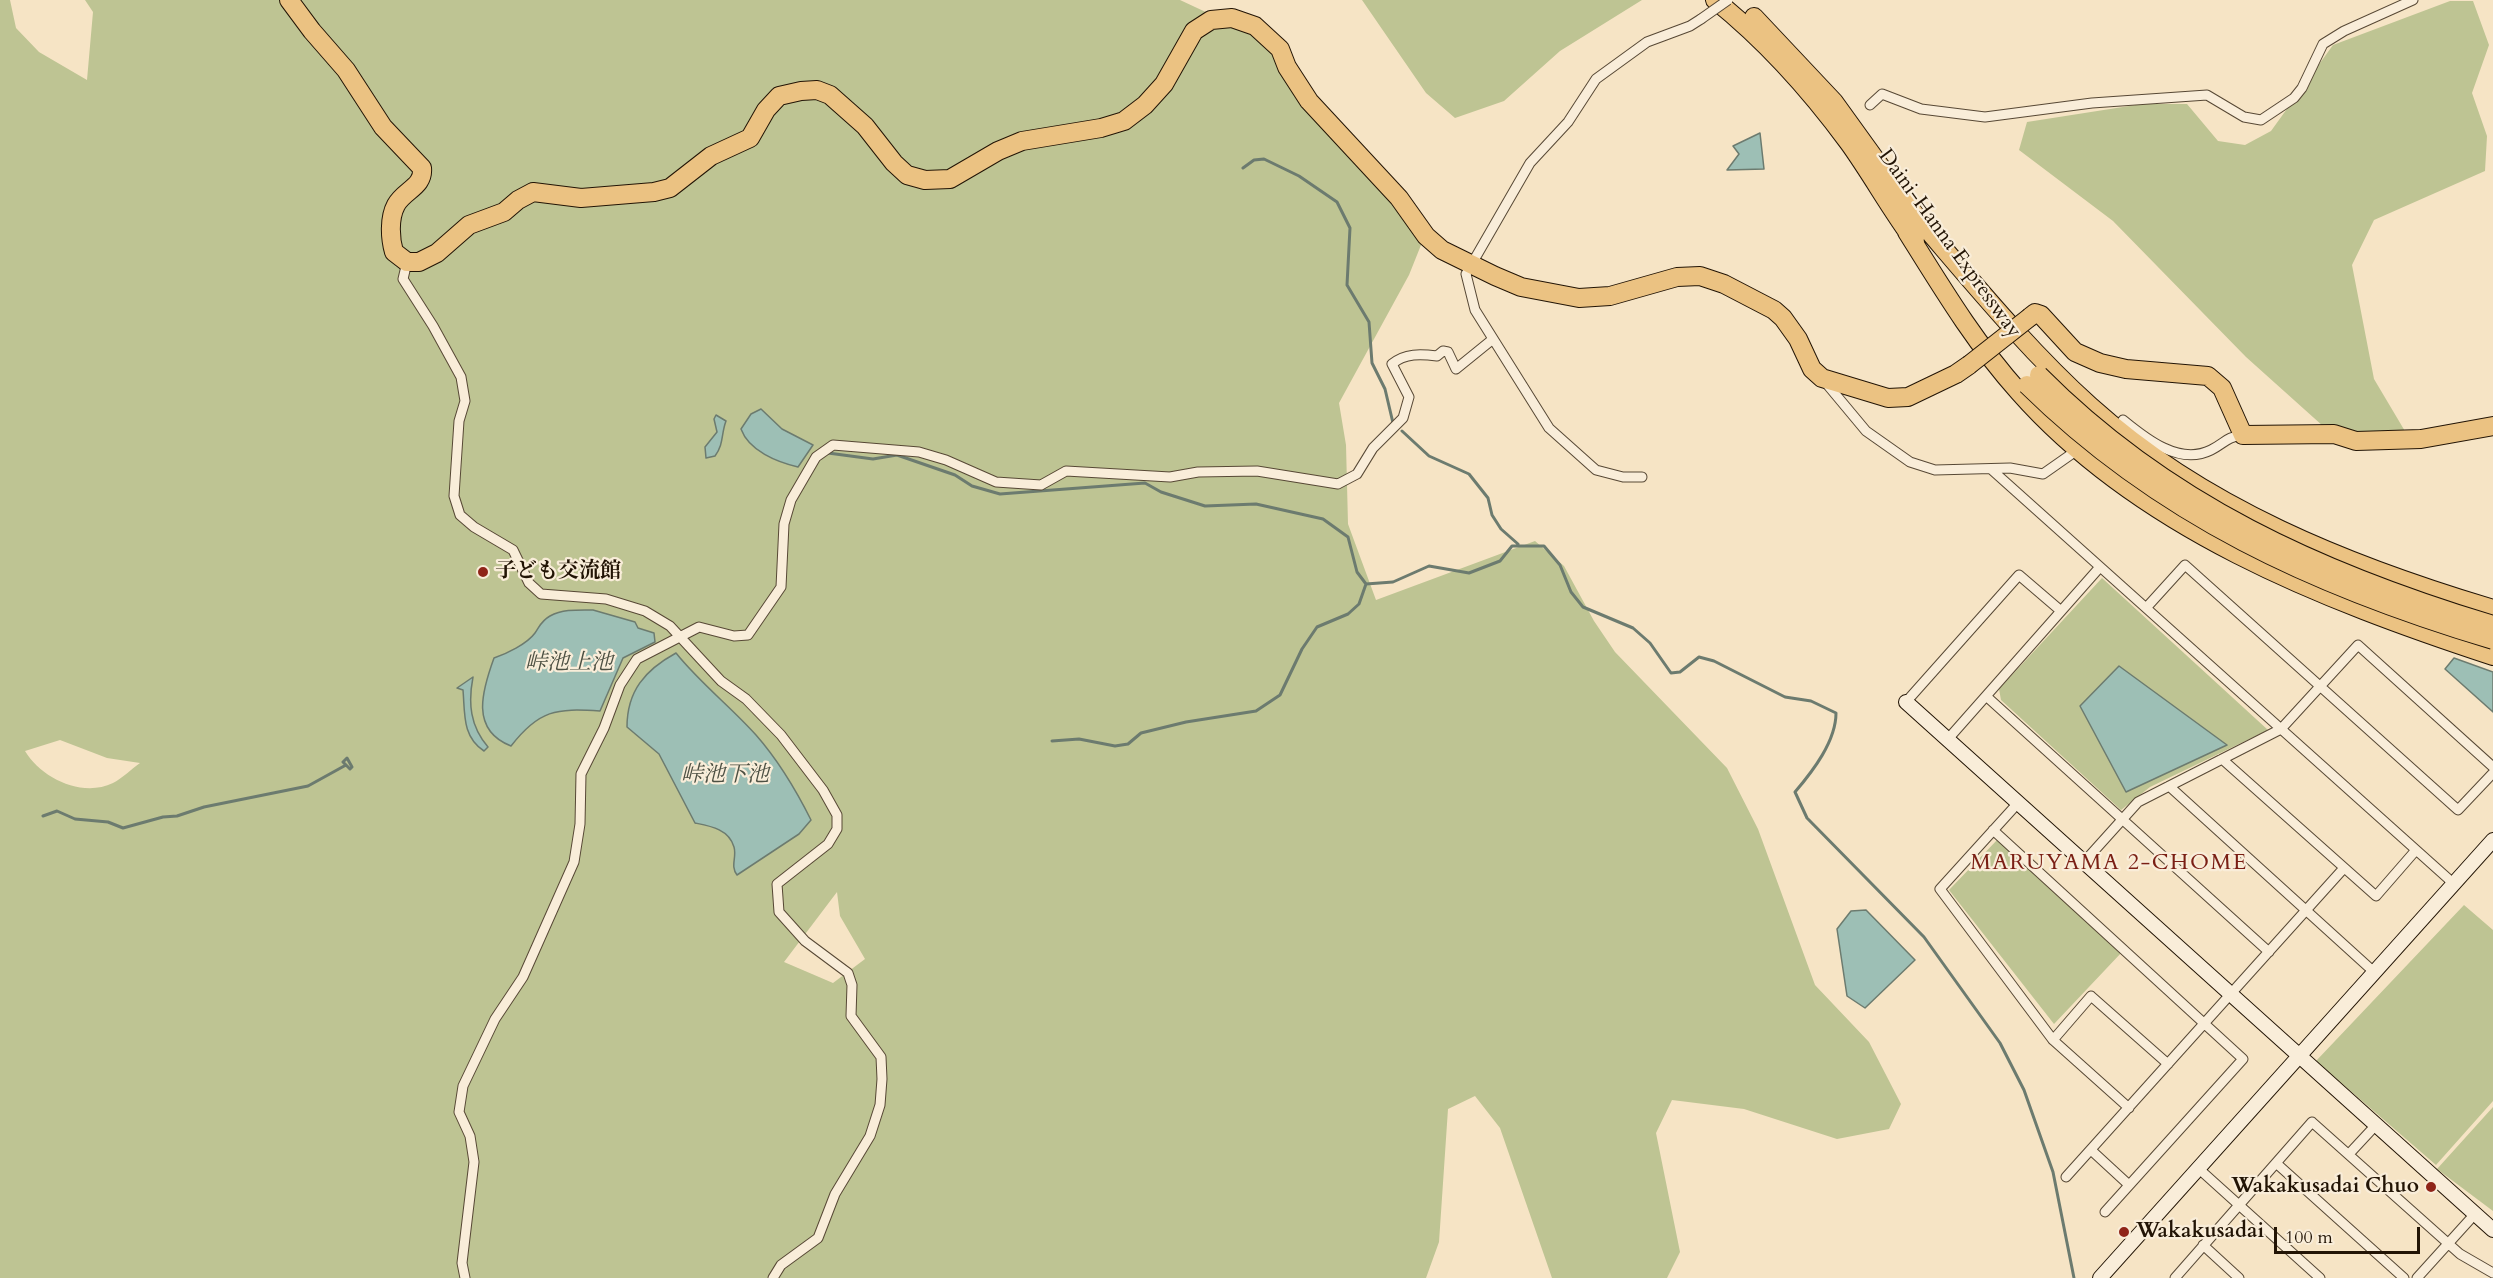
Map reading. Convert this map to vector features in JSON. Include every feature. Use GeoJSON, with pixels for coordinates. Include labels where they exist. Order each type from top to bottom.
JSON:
{"type":"FeatureCollection","features":[{"type":"Feature","properties":{"kind":"highway"},"geometry":{"type":"LineString","coordinates":[[288,0],[346,70],[383,127],[422,168],[423,175],[419,183],[395,206],[392,218],[394,252],[407,262],[419,262],[437,253],[469,225],[504,212],[518,200],[533,192],[581,198],[654,192],[669,188],[711,156],[750,138],[766,110],[779,96],[801,91],[818,90],[830,95],[865,126],[894,163],[907,175],[925,180],[950,179],[1016,143],[1101,128],[1124,121],[1144,105],[1164,84],[1194,32],[1211,20],[1232,18],[1255,26],[1280,49],[1287,67],[1309,101],[1399,198],[1426,236],[1442,250],[1521,287],[1579,298],[1611,296],[1677,278],[1700,276],[1724,284],[1774,310],[1783,318],[1798,339],[1812,369],[1822,378],[1888,398],[1908,397],[1956,374],[2035,313],[2041,315],[2075,352],[2100,363],[2126,369],[2208,376],[2222,388],[2243,435],[2334,434],[2356,441],[2421,440],[2493,426]]}},
{"type":"Feature","properties":{"kind":"highway","name":"Daini-Hanna Expressway"},"geometry":{"type":"LineString","coordinates":[[1715,0],[1762,42],[1823,109],[1914,227],[2000,329],[2033,380],[2072,428],[2119,466],[2197,518],[2259,550],[2347,590],[2438,624],[2493,640]]}},
{"type":"Feature","properties":{"kind":"highway","name":"Daini-Hanna Expressway"},"geometry":{"type":"LineString","coordinates":[[1735,0],[1772,33],[1834,102],[1914,227]]}},
{"type":"Feature","properties":{"kind":"highway"},"geometry":{"type":"LineString","coordinates":[[1914,227],[2070,387],[2113,426],[2185,477],[2262,520],[2340,556],[2394,578],[2493,609]]}},
{"type":"Feature","properties":{"kind":"highway"},"geometry":{"type":"LineString","coordinates":[[1914,227],[1951,304],[1993,362],[2020,393],[2065,437],[2113,476],[2192,528],[2270,569],[2377,616],[2493,656]]}},
{"type":"Feature","properties":{"kind":"highway","name":"Daini-Hanna Expressway"},"geometry":{"type":"LineString","coordinates":[[2033,380],[2128,455],[2212,510],[2290,549],[2361,580],[2493,625]]}},
{"type":"Feature","properties":{"kind":"street"},"geometry":{"type":"LineString","coordinates":[[1642,477],[1623,477],[1596,470],[1549,428],[1475,310],[1466,274],[1530,163],[1568,122],[1596,79],[1647,42],[1690,26],[1728,0]]}},
{"type":"Feature","properties":{"kind":"street"},"geometry":{"type":"LineString","coordinates":[[1870,105],[1882,94],[1921,109],[1985,117],[2092,103],[2207,95],[2244,117],[2260,120],[2294,98],[2302,87],[2323,44],[2344,31],[2413,0]]}},
{"type":"Feature","properties":{"kind":"street"},"geometry":{"type":"LineString","coordinates":[[407,262],[403,279],[434,326],[461,376],[465,401],[459,422],[454,496],[460,515],[474,527],[513,550],[529,583],[541,594],[606,599],[645,611],[670,626],[722,681],[746,699],[781,735],[823,790],[837,815],[837,829],[828,844],[777,884],[779,912],[806,940],[848,973],[852,985],[851,1016],[881,1057],[880,1105],[870,1136],[835,1194],[818,1238],[781,1265],[773,1278]]}},
{"type":"Feature","properties":{"kind":"street"},"geometry":{"type":"LineString","coordinates":[[465,1278],[462,1263],[474,1162],[470,1136],[459,1112],[463,1086],[495,1019],[523,977],[574,862],[580,824],[581,774],[604,728],[620,686],[637,658],[699,627],[734,636],[748,635],[781,587],[784,524],[791,500],[816,457],[833,445],[919,452],[946,460],[996,482],[1041,485],[1066,471],[1170,477],[1198,472],[1257,471],[1338,484],[1357,474],[1373,448],[1403,418],[1409,397],[1392,364],[1400,357],[1423,354],[1437,356],[1443,351],[1448,352],[1456,369],[1492,339]]}},
{"type":"Feature","properties":{"kind":"street"},"geometry":{"type":"LineString","coordinates":[[1822,378],[1866,431],[1910,462],[1935,470],[2010,468],[2043,474],[2073,453]]}},
{"type":"Feature","properties":{"kind":"street"},"geometry":{"type":"LineString","coordinates":[[2123,420],[2156,446],[2175,452],[2198,454],[2211,450],[2228,437],[2243,435]]}},
{"type":"Feature","properties":{"kind":"street"},"geometry":{"type":"LineString","coordinates":[[1992,470],[2453,883]]}},
{"type":"Feature","properties":{"kind":"street"},"geometry":{"type":"LineString","coordinates":[[2146,608],[2185,565],[2458,810],[2493,773]]}},
{"type":"Feature","properties":{"kind":"street"},"geometry":{"type":"LineString","coordinates":[[1948,739],[2100,567]]}},
{"type":"Feature","properties":{"kind":"street"},"geometry":{"type":"LineString","coordinates":[[2061,611],[2019,575],[1906,702],[2493,1230]]}},
{"type":"Feature","properties":{"kind":"street"},"geometry":{"type":"LineString","coordinates":[[2084,862],[2138,802],[2281,729],[2358,645],[2493,767]]}},
{"type":"Feature","properties":{"kind":"street"},"geometry":{"type":"LineString","coordinates":[[1986,696],[2269,952]]}},
{"type":"Feature","properties":{"kind":"street"},"geometry":{"type":"LineString","coordinates":[[2222,759],[2376,896],[2416,850]]}},
{"type":"Feature","properties":{"kind":"street"},"geometry":{"type":"LineString","coordinates":[[2169,786],[2374,972]]}},
{"type":"Feature","properties":{"kind":"street"},"geometry":{"type":"LineString","coordinates":[[2018,803],[1940,889],[2053,1040],[2129,1108]]}},
{"type":"Feature","properties":{"kind":"street"},"geometry":{"type":"LineString","coordinates":[[1993,830],[2243,1059],[2105,1212]]}},
{"type":"Feature","properties":{"kind":"street"},"geometry":{"type":"LineString","coordinates":[[2100,1278],[2493,840]]}},
{"type":"Feature","properties":{"kind":"street"},"geometry":{"type":"LineString","coordinates":[[2066,1177],[2344,868]]}},
{"type":"Feature","properties":{"kind":"street"},"geometry":{"type":"LineString","coordinates":[[2053,1040],[2091,996],[2168,1064]]}},
{"type":"Feature","properties":{"kind":"street"},"geometry":{"type":"LineString","coordinates":[[2175,1278],[2312,1122],[2460,1254],[2493,1273]]}},
{"type":"Feature","properties":{"kind":"street"},"geometry":{"type":"LineString","coordinates":[[2349,1154],[2375,1126]]}},
{"type":"Feature","properties":{"kind":"street"},"geometry":{"type":"LineString","coordinates":[[2091,1150],[2129,1185]]}},
{"type":"Feature","properties":{"kind":"street"},"geometry":{"type":"LineString","coordinates":[[2276,1163],[2404,1278]]}},
{"type":"Feature","properties":{"kind":"street"},"geometry":{"type":"LineString","coordinates":[[2198,1168],[2320,1278]]}},
{"type":"Feature","properties":{"kind":"street"},"geometry":{"type":"LineString","coordinates":[[2417,1278],[2474,1215]]}},
{"type":"Feature","properties":{"kind":"street"},"geometry":{"type":"LineString","coordinates":[[2203,1245],[2239,1278]]}},
{"type":"Feature","properties":{"kind":"green space"},"geometry":{"type":"Polygon","coordinates":[[[0,0],[10,0],[16,28],[39,52],[87,80],[93,12],[85,0],[1180,0],[1255,35],[1353,139],[1423,240],[1409,275],[1339,403],[1346,445],[1348,524],[1376,600],[1535,541],[1564,566],[1594,621],[1615,652],[1727,768],[1758,829],[1815,985],[1869,1042],[1901,1104],[1889,1129],[1837,1139],[1744,1109],[1672,1100],[1656,1133],[1680,1252],[1667,1278],[1552,1278],[1500,1128],[1475,1096],[1448,1109],[1439,1242],[1426,1278],[0,1278],[0,0]],[[60,740],[25,751],[41,770],[63,783],[76,787],[101,787],[113,783],[140,763],[107,758],[60,740]],[[837,892],[784,962],[833,983],[865,959],[840,916],[837,892]]]}},
{"type":"Feature","properties":{"kind":"green space"},"geometry":{"type":"Polygon","coordinates":[[[1362,0],[1642,0],[1560,51],[1504,101],[1455,118],[1426,93],[1362,0]]]}},
{"type":"Feature","properties":{"kind":"green space"},"geometry":{"type":"Polygon","coordinates":[[[2450,1],[2473,1],[2489,45],[2472,93],[2487,136],[2485,171],[2374,220],[2352,265],[2374,379],[2412,443],[2371,450],[2343,444],[2246,357],[2113,221],[2019,150],[2027,122],[2142,104],[2187,104],[2218,141],[2245,145],[2271,131],[2333,45],[2450,1]]]}},
{"type":"Feature","properties":{"kind":"green space"},"geometry":{"type":"Polygon","coordinates":[[[2102,578],[2268,730],[2150,787],[2121,810],[2001,700],[1999,689],[2102,578]]]}},
{"type":"Feature","properties":{"kind":"green space"},"geometry":{"type":"Polygon","coordinates":[[[1998,839],[2122,952],[2054,1024],[1949,890],[1998,839]]]}},
{"type":"Feature","properties":{"kind":"green space"},"geometry":{"type":"Polygon","coordinates":[[[2464,905],[2493,930],[2493,1101],[2436,1165],[2316,1061],[2464,905]]]}},
{"type":"Feature","properties":{"kind":"green space"},"geometry":{"type":"Polygon","coordinates":[[[2493,1107],[2493,1211],[2437,1169],[2493,1107]]]}},
{"type":"Feature","properties":{"kind":"water"},"geometry":{"type":"Polygon","coordinates":[[[1760,133],[1764,169],[1727,170],[1739,154],[1733,146],[1760,133]]]}},
{"type":"Feature","properties":{"kind":"water"},"geometry":{"type":"Polygon","coordinates":[[[761,409],[782,429],[813,445],[798,467],[765,454],[750,444],[745,437],[741,429],[751,414],[761,409]]]}},
{"type":"Feature","properties":{"kind":"water"},"geometry":{"type":"Polygon","coordinates":[[[716,415],[726,421],[721,443],[715,456],[706,458],[705,447],[717,432],[714,419],[716,415]]]}},
{"type":"Feature","properties":{"kind":"water","name":"峠池上池"},"geometry":{"type":"Polygon","coordinates":[[[593,610],[635,622],[638,628],[654,633],[655,642],[623,658],[600,711],[560,711],[540,718],[511,746],[498,739],[489,730],[484,720],[483,708],[483,696],[494,658],[527,641],[550,616],[565,611],[593,610]]]}},
{"type":"Feature","properties":{"kind":"water","name":"峠池下池"},"geometry":{"type":"Polygon","coordinates":[[[676,653],[764,745],[786,776],[811,820],[799,834],[737,875],[734,868],[735,854],[732,841],[718,829],[695,823],[659,754],[627,727],[634,692],[647,674],[676,653]]]}},
{"type":"Feature","properties":{"kind":"water"},"geometry":{"type":"Polygon","coordinates":[[[2454,658],[2493,672],[2493,712],[2445,669],[2454,658]]]}},
{"type":"Feature","properties":{"kind":"water"},"geometry":{"type":"Polygon","coordinates":[[[2119,666],[2227,745],[2126,792],[2080,706],[2119,666]]]}},
{"type":"Feature","properties":{"kind":"water"},"geometry":{"type":"Polygon","coordinates":[[[473,677],[472,714],[477,731],[488,747],[484,751],[468,732],[463,690],[457,688],[473,677]]]}},
{"type":"Feature","properties":{"kind":"water"},"geometry":{"type":"Polygon","coordinates":[[[1866,910],[1915,960],[1865,1008],[1847,996],[1837,929],[1851,911],[1866,910]]]}},
{"type":"Feature","properties":{"kind":"waterway"},"geometry":{"type":"LineString","coordinates":[[1243,168],[1254,160],[1264,159],[1299,176],[1337,202],[1350,228],[1347,285],[1369,322],[1372,363],[1385,389],[1393,423]]}},
{"type":"Feature","properties":{"kind":"waterway"},"geometry":{"type":"LineString","coordinates":[[1402,431],[1429,456],[1469,474],[1488,498],[1492,515],[1501,529],[1518,544]]}},
{"type":"Feature","properties":{"kind":"waterway"},"geometry":{"type":"LineString","coordinates":[[828,453],[873,459],[897,455],[955,475],[972,486],[1000,494],[1145,483],[1161,492],[1205,506],[1256,504],[1323,519],[1348,537],[1357,572],[1366,584],[1393,582],[1429,566],[1469,573],[1500,561],[1512,546],[1544,546],[1560,565],[1571,592],[1583,607],[1633,628],[1650,643],[1671,673],[1680,672],[1699,657],[1714,661],[1785,697],[1811,701],[1836,713],[1828,745],[1795,792],[1807,818],[1924,937],[2000,1043],[2024,1090],[2053,1172],[2074,1278]]}},
{"type":"Feature","properties":{"kind":"waterway"},"geometry":{"type":"LineString","coordinates":[[1052,741],[1079,739],[1115,746],[1128,744],[1141,733],[1186,722],[1256,711],[1280,695],[1302,649],[1317,627],[1348,614],[1359,604],[1366,584]]}},
{"type":"Feature","properties":{"kind":"waterway"},"geometry":{"type":"LineString","coordinates":[[43,816],[57,811],[75,819],[108,822],[123,828],[163,817],[177,816],[204,807],[308,786],[346,765],[343,762],[347,758],[352,767],[350,769],[346,765]]}},
{"type":"Feature","properties":{"kind":"place","name":"子ども交流館"},"geometry":{"type":"Point","coordinates":[483,572]}},
{"type":"Feature","properties":{"kind":"place","name":"Wakakusadai Chuo"},"geometry":{"type":"Point","coordinates":[2431,1187]}},
{"type":"Feature","properties":{"kind":"place","name":"Wakakusadai"},"geometry":{"type":"Point","coordinates":[2124,1232]}},
{"type":"Feature","properties":{"kind":"district","name":"MARUYAMA 2-CHOME"},"geometry":{"type":"Point","coordinates":[2109,864]}}]}
